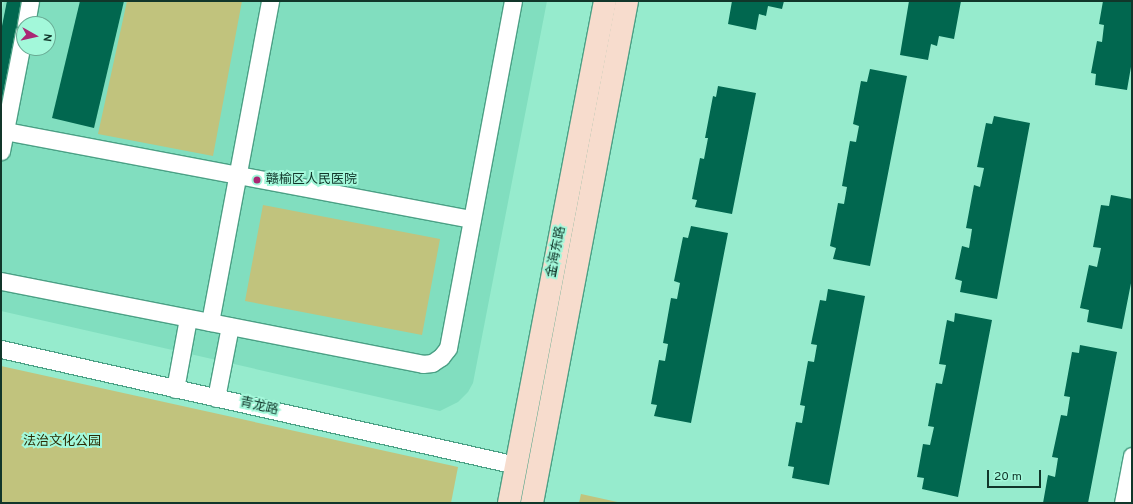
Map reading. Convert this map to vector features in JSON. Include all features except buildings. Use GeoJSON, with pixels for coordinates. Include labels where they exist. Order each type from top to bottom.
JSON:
{"type":"FeatureCollection","features":[{"type":"Feature","properties":{"kind":"main road","name":"金海东路"},"geometry":{"type":"LineString","coordinates":[[509,503],[605,1]]}},
{"type":"Feature","properties":{"kind":"main road","name":"金海东路"},"geometry":{"type":"LineString","coordinates":[[532,503],[627,1]]}},
{"type":"Feature","properties":{"kind":"street"},"geometry":{"type":"LineString","coordinates":[[27,16],[30,1]]}},
{"type":"Feature","properties":{"kind":"street"},"geometry":{"type":"LineString","coordinates":[[210,322],[270,1]]}},
{"type":"Feature","properties":{"kind":"street"},"geometry":{"type":"LineString","coordinates":[[1,282],[423,364],[432,363],[441,357],[448,348],[513,1]]}},
{"type":"Feature","properties":{"kind":"street"},"geometry":{"type":"LineString","coordinates":[[1,151],[20,56]]}},
{"type":"Feature","properties":{"kind":"street"},"geometry":{"type":"LineString","coordinates":[[5,131],[472,219]]}},
{"type":"Feature","properties":{"kind":"street"},"geometry":{"type":"LineString","coordinates":[[175,388],[188,318]]}},
{"type":"Feature","properties":{"kind":"street"},"geometry":{"type":"LineString","coordinates":[[216,398],[230,326]]}},
{"type":"Feature","properties":{"kind":"street","name":"青龙路"},"geometry":{"type":"LineString","coordinates":[[1,349],[516,465]]}},
{"type":"Feature","properties":{"kind":"street"},"geometry":{"type":"LineString","coordinates":[[1123,503],[1132,456]]}},
{"type":"Feature","properties":{"kind":"shaded area","name":"赣榆区人民医院"},"geometry":{"type":"Polygon","coordinates":[[[4,1],[547,1],[473,383],[468,392],[458,402],[440,411],[1,311],[1,15],[4,1]]]}},
{"type":"Feature","properties":{"kind":"green space"},"geometry":{"type":"Polygon","coordinates":[[[127,1],[242,1],[213,156],[98,134],[127,1]]]}},
{"type":"Feature","properties":{"kind":"green space"},"geometry":{"type":"Polygon","coordinates":[[[263,205],[440,239],[422,335],[245,301],[263,205]]]}},
{"type":"Feature","properties":{"kind":"green space","name":"法治文化公园"},"geometry":{"type":"Polygon","coordinates":[[[1,366],[458,467],[451,503],[1,503],[1,366]]]}},
{"type":"Feature","properties":{"kind":"green space"},"geometry":{"type":"Polygon","coordinates":[[[581,494],[622,503],[579,503],[581,494]]]}},
{"type":"Feature","properties":{"kind":"place","name":"赣榆区人民医院"},"geometry":{"type":"Point","coordinates":[257,180]}}]}
